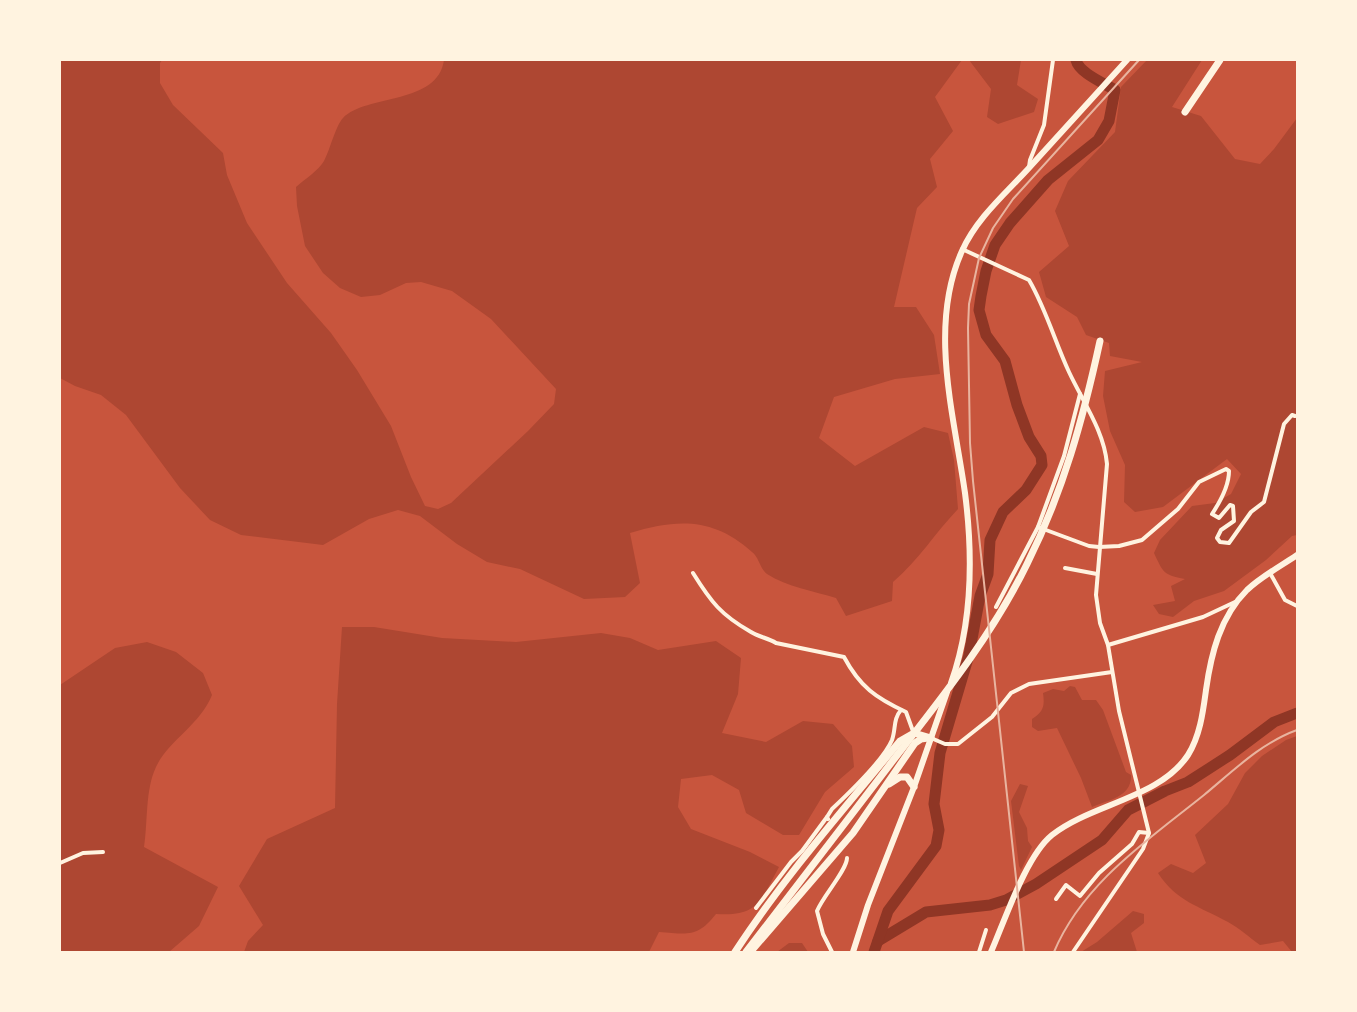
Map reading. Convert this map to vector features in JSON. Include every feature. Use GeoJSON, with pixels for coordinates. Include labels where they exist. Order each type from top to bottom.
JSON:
{"type":"FeatureCollection","features":[{"type":"Feature","properties":{"kind":"highway"},"geometry":{"type":"LineString","coordinates":[[1185,112],[1220,60]]}},
{"type":"Feature","properties":{"kind":"highway"},"geometry":{"type":"LineString","coordinates":[[746,952],[984,638],[1028,564],[1058,494],[1082,421],[1100,341]]}},
{"type":"Feature","properties":{"kind":"highway"},"geometry":{"type":"LineString","coordinates":[[914,732],[934,739]]}},
{"type":"Feature","properties":{"kind":"highway"},"geometry":{"type":"LineString","coordinates":[[735,952],[752,926],[806,855],[900,742],[914,732]]}},
{"type":"Feature","properties":{"kind":"highway"},"geometry":{"type":"LineString","coordinates":[[750,952],[830,862],[918,740],[934,739]]}},
{"type":"Feature","properties":{"kind":"highway"},"geometry":{"type":"LineString","coordinates":[[884,789],[894,779],[900,777],[910,780],[914,787]]}},
{"type":"Feature","properties":{"kind":"main road"},"geometry":{"type":"LineString","coordinates":[[854,952],[868,905],[934,739],[960,658],[966,615],[967,516],[945,338],[948,297],[962,249],[983,218],[1127,60]]}},
{"type":"Feature","properties":{"kind":"main road"},"geometry":{"type":"LineString","coordinates":[[992,952],[1029,866],[1042,844],[1062,828],[1169,775],[1188,754],[1200,727],[1213,649],[1224,624],[1247,590],[1297,555]]}},
{"type":"Feature","properties":{"kind":"street"},"geometry":{"type":"LineString","coordinates":[[1029,167],[1044,125],[1054,60]]}},
{"type":"Feature","properties":{"kind":"street"},"geometry":{"type":"LineString","coordinates":[[962,249],[1029,280],[1080,394],[1102,437],[1106,450],[1107,464],[1097,574],[1096,595],[1098,613],[1108,645],[1119,711],[1144,806],[1149,833],[1143,850],[1073,952]]}},
{"type":"Feature","properties":{"kind":"street"},"geometry":{"type":"LineString","coordinates":[[996,607],[1038,527],[1064,456],[1080,394]]}},
{"type":"Feature","properties":{"kind":"street"},"geometry":{"type":"LineString","coordinates":[[1038,527],[1088,546],[1119,546],[1142,540],[1178,509],[1199,482],[1226,469],[1229,471],[1229,483],[1222,492],[1212,514],[1219,518],[1230,506],[1233,506],[1234,521],[1220,530],[1217,538],[1220,542],[1229,543],[1251,512],[1264,502],[1284,424],[1292,414],[1295,416]]}},
{"type":"Feature","properties":{"kind":"street"},"geometry":{"type":"LineString","coordinates":[[1065,568],[1097,574]]}},
{"type":"Feature","properties":{"kind":"street"},"geometry":{"type":"LineString","coordinates":[[693,573],[722,614],[753,634],[769,638],[776,644],[840,655],[869,692],[906,712],[918,740]]}},
{"type":"Feature","properties":{"kind":"street"},"geometry":{"type":"LineString","coordinates":[[1270,573],[1285,600],[1297,606]]}},
{"type":"Feature","properties":{"kind":"street"},"geometry":{"type":"LineString","coordinates":[[1108,645],[1203,617],[1239,600]]}},
{"type":"Feature","properties":{"kind":"street"},"geometry":{"type":"LineString","coordinates":[[934,739],[945,744],[958,744],[975,732],[998,711],[1011,693],[1029,684],[1112,672]]}},
{"type":"Feature","properties":{"kind":"street"},"geometry":{"type":"LineString","coordinates":[[756,908],[791,862],[892,740],[896,716],[901,710]]}},
{"type":"Feature","properties":{"kind":"street"},"geometry":{"type":"LineString","coordinates":[[1056,899],[1066,885],[1080,896],[1099,873],[1132,844],[1139,832],[1149,833]]}},
{"type":"Feature","properties":{"kind":"street"},"geometry":{"type":"LineString","coordinates":[[60,863],[83,853],[103,852]]}},
{"type":"Feature","properties":{"kind":"street"},"geometry":{"type":"LineString","coordinates":[[832,952],[823,934],[817,911],[829,888],[846,866],[847,858]]}},
{"type":"Feature","properties":{"kind":"street"},"geometry":{"type":"LineString","coordinates":[[979,952],[986,930]]}},
{"type":"Feature","properties":{"kind":"shaded area"},"geometry":{"type":"Polygon","coordinates":[[[60,60],[162,60],[160,63],[160,83],[173,105],[223,153],[227,175],[247,223],[287,283],[331,333],[357,370],[391,426],[411,477],[425,506],[438,509],[451,503],[528,431],[554,404],[556,389],[491,319],[452,291],[421,282],[406,283],[380,295],[361,297],[340,288],[323,273],[305,246],[297,206],[296,187],[322,164],[343,118],[354,110],[415,92],[429,85],[439,74],[444,60],[962,60],[935,97],[953,131],[930,159],[937,187],[917,208],[894,307],[916,307],[934,335],[940,374],[895,379],[834,397],[819,438],[855,466],[924,427],[948,433],[954,460],[958,509],[893,582],[892,601],[846,616],[836,598],[792,585],[767,574],[754,554],[737,541],[723,532],[694,524],[663,525],[630,533],[640,583],[625,597],[584,599],[520,569],[487,562],[457,544],[420,516],[398,510],[369,519],[323,545],[241,535],[210,520],[180,488],[126,415],[101,395],[75,386],[60,378],[60,60]]]}},
{"type":"Feature","properties":{"kind":"shaded area"},"geometry":{"type":"Polygon","coordinates":[[[969,60],[1021,60],[1017,85],[1038,99],[1034,112],[998,124],[987,117],[991,89],[969,60]]]}},
{"type":"Feature","properties":{"kind":"shaded area"},"geometry":{"type":"Polygon","coordinates":[[[1147,60],[1202,60],[1172,107],[1201,116],[1235,159],[1260,164],[1274,149],[1297,118],[1297,535],[1292,536],[1266,560],[1224,591],[1194,601],[1173,617],[1159,614],[1153,605],[1175,601],[1171,586],[1185,579],[1172,576],[1162,569],[1154,553],[1160,540],[1192,506],[1215,503],[1231,494],[1241,474],[1227,459],[1163,507],[1135,512],[1124,502],[1125,465],[1110,431],[1103,396],[1105,371],[1142,362],[1110,356],[1109,343],[1086,335],[1077,317],[1046,297],[1039,272],[1069,246],[1055,211],[1068,181],[1115,132],[1121,87],[1147,60]]]}},
{"type":"Feature","properties":{"kind":"shaded area"},"geometry":{"type":"Polygon","coordinates":[[[342,627],[374,627],[442,638],[516,642],[601,633],[630,638],[658,650],[716,641],[741,658],[738,694],[722,733],[766,742],[803,721],[833,724],[852,746],[854,767],[825,792],[799,835],[783,835],[746,813],[739,790],[712,775],[681,779],[678,807],[691,829],[750,852],[779,867],[768,889],[757,904],[750,909],[741,913],[716,914],[703,927],[691,933],[659,932],[649,952],[244,952],[248,941],[263,925],[239,886],[267,839],[335,808],[337,704],[342,627]]]}},
{"type":"Feature","properties":{"kind":"shaded area"},"geometry":{"type":"Polygon","coordinates":[[[147,642],[176,652],[203,673],[212,695],[200,715],[168,749],[156,767],[148,796],[144,847],[218,887],[199,926],[169,952],[60,952],[60,685],[115,648],[147,642]]]}},
{"type":"Feature","properties":{"kind":"shaded area"},"geometry":{"type":"Polygon","coordinates":[[[1070,686],[1075,687],[1082,700],[1096,700],[1103,710],[1126,772],[1131,775],[1128,788],[1124,793],[1112,800],[1092,807],[1081,778],[1057,728],[1038,731],[1032,727],[1032,719],[1042,709],[1044,702],[1043,693],[1053,689],[1064,691],[1070,686]]]}},
{"type":"Feature","properties":{"kind":"shaded area"},"geometry":{"type":"Polygon","coordinates":[[[1297,736],[1297,952],[1292,952],[1283,941],[1260,945],[1232,924],[1181,897],[1165,883],[1158,873],[1171,864],[1193,873],[1206,863],[1195,835],[1228,804],[1245,773],[1262,756],[1286,740],[1297,736]]]}},
{"type":"Feature","properties":{"kind":"shaded area"},"geometry":{"type":"Polygon","coordinates":[[[1020,784],[1028,786],[1019,812],[1027,828],[1028,841],[1032,847],[1021,870],[1011,801],[1020,784]]]}},
{"type":"Feature","properties":{"kind":"shaded area"},"geometry":{"type":"Polygon","coordinates":[[[1133,911],[1144,914],[1144,923],[1131,933],[1137,952],[1081,952],[1097,942],[1133,911]]]}},
{"type":"Feature","properties":{"kind":"shaded area"},"geometry":{"type":"Polygon","coordinates":[[[789,943],[802,943],[808,952],[777,952],[789,943]]]}},
{"type":"Feature","properties":{"kind":"waterway"},"geometry":{"type":"LineString","coordinates":[[874,952],[888,911],[936,846],[939,830],[934,804],[940,753],[969,655],[980,596],[988,574],[990,540],[1003,512],[1026,490],[1042,465],[1041,456],[1029,437],[1017,405],[1005,361],[986,335],[979,310],[986,271],[995,245],[1010,223],[1048,180],[1098,140],[1109,121],[1115,90],[1087,73],[1078,65],[1076,60]]}},
{"type":"Feature","properties":{"kind":"waterway"},"geometry":{"type":"LineString","coordinates":[[878,941],[926,912],[990,905],[1006,900],[1036,884],[1102,840],[1128,810],[1165,791],[1188,782],[1230,755],[1274,722],[1297,713]]}},
{"type":"Feature","properties":{"kind":"railway"},"geometry":{"type":"LineString","coordinates":[[1024,952],[973,481],[970,443],[969,304],[979,258],[993,228],[1013,199],[1139,60]]}},
{"type":"Feature","properties":{"kind":"railway"},"geometry":{"type":"LineString","coordinates":[[1054,952],[1066,927],[1082,905],[1119,864],[1248,758],[1271,742],[1297,730]]}}]}
